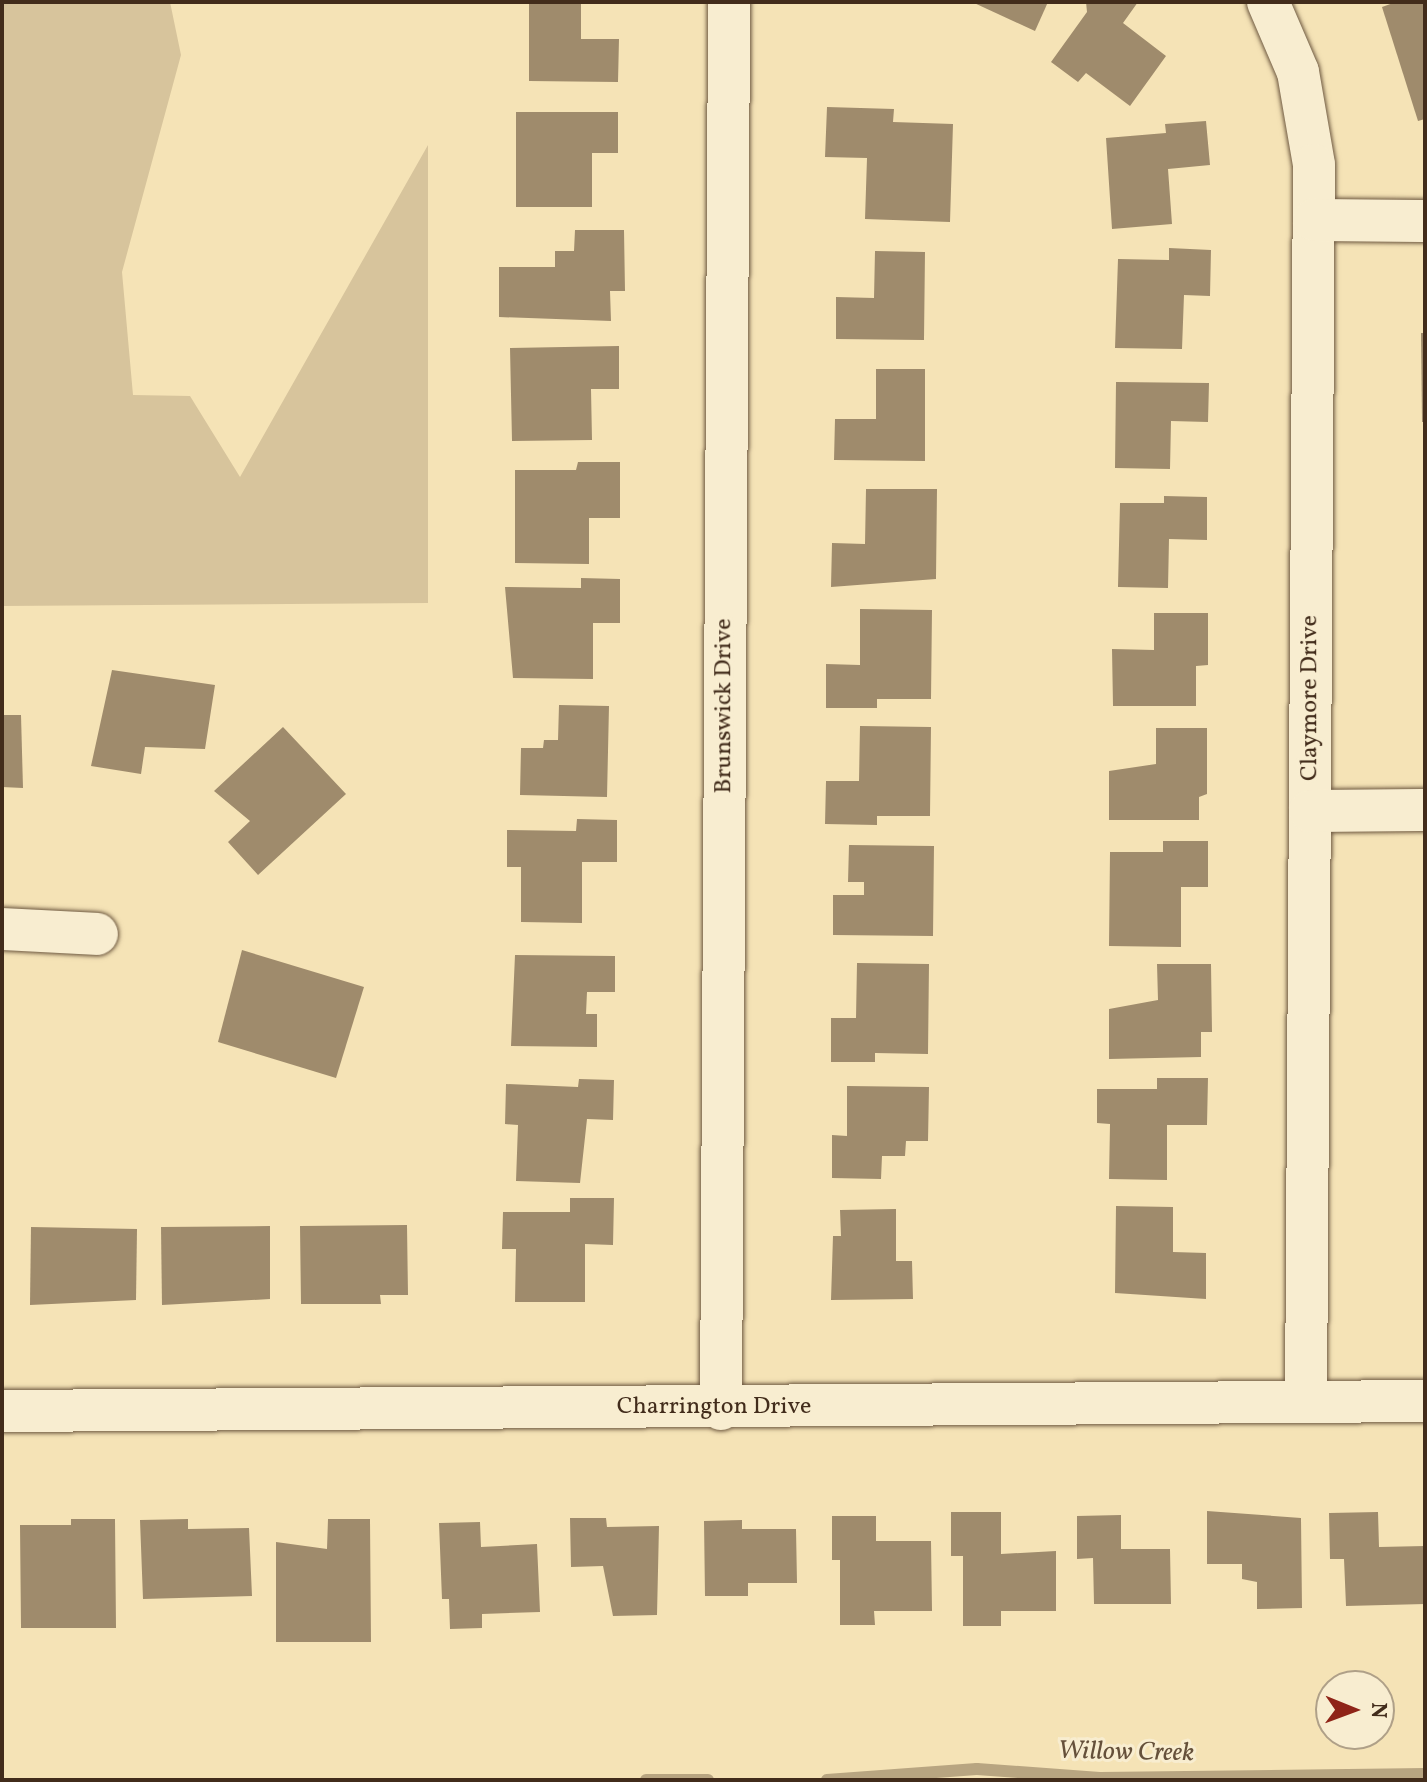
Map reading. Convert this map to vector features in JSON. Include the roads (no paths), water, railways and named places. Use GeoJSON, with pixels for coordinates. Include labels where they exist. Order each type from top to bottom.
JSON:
{"type":"FeatureCollection","features":[{"type":"Feature","properties":{"kind":"street","name":"Brunswick Drive"},"geometry":{"type":"LineString","coordinates":[[721,1409],[729,2]]}},
{"type":"Feature","properties":{"kind":"street","name":"Claymore Drive"},"geometry":{"type":"LineString","coordinates":[[1268,2],[1308,113],[1314,220],[1306,1401]]}},
{"type":"Feature","properties":{"kind":"street"},"geometry":{"type":"LineString","coordinates":[[1314,220],[1425,221]]}},
{"type":"Feature","properties":{"kind":"street"},"geometry":{"type":"LineString","coordinates":[[1310,811],[1425,810]]}},
{"type":"Feature","properties":{"kind":"street"},"geometry":{"type":"LineString","coordinates":[[2,929],[97,934]]}},
{"type":"Feature","properties":{"kind":"street","name":"Charrington Drive"},"geometry":{"type":"LineString","coordinates":[[2,1411],[721,1409],[1425,1401]]}},
{"type":"Feature","properties":{"kind":"waterway","name":"Willow Creek"},"geometry":{"type":"LineString","coordinates":[[827,1780],[977,1769],[1100,1778],[1425,1774]]}},
{"type":"Feature","properties":{"kind":"waterway","name":"Willow Creek"},"geometry":{"type":"LineString","coordinates":[[646,1780],[708,1780]]}}]}
